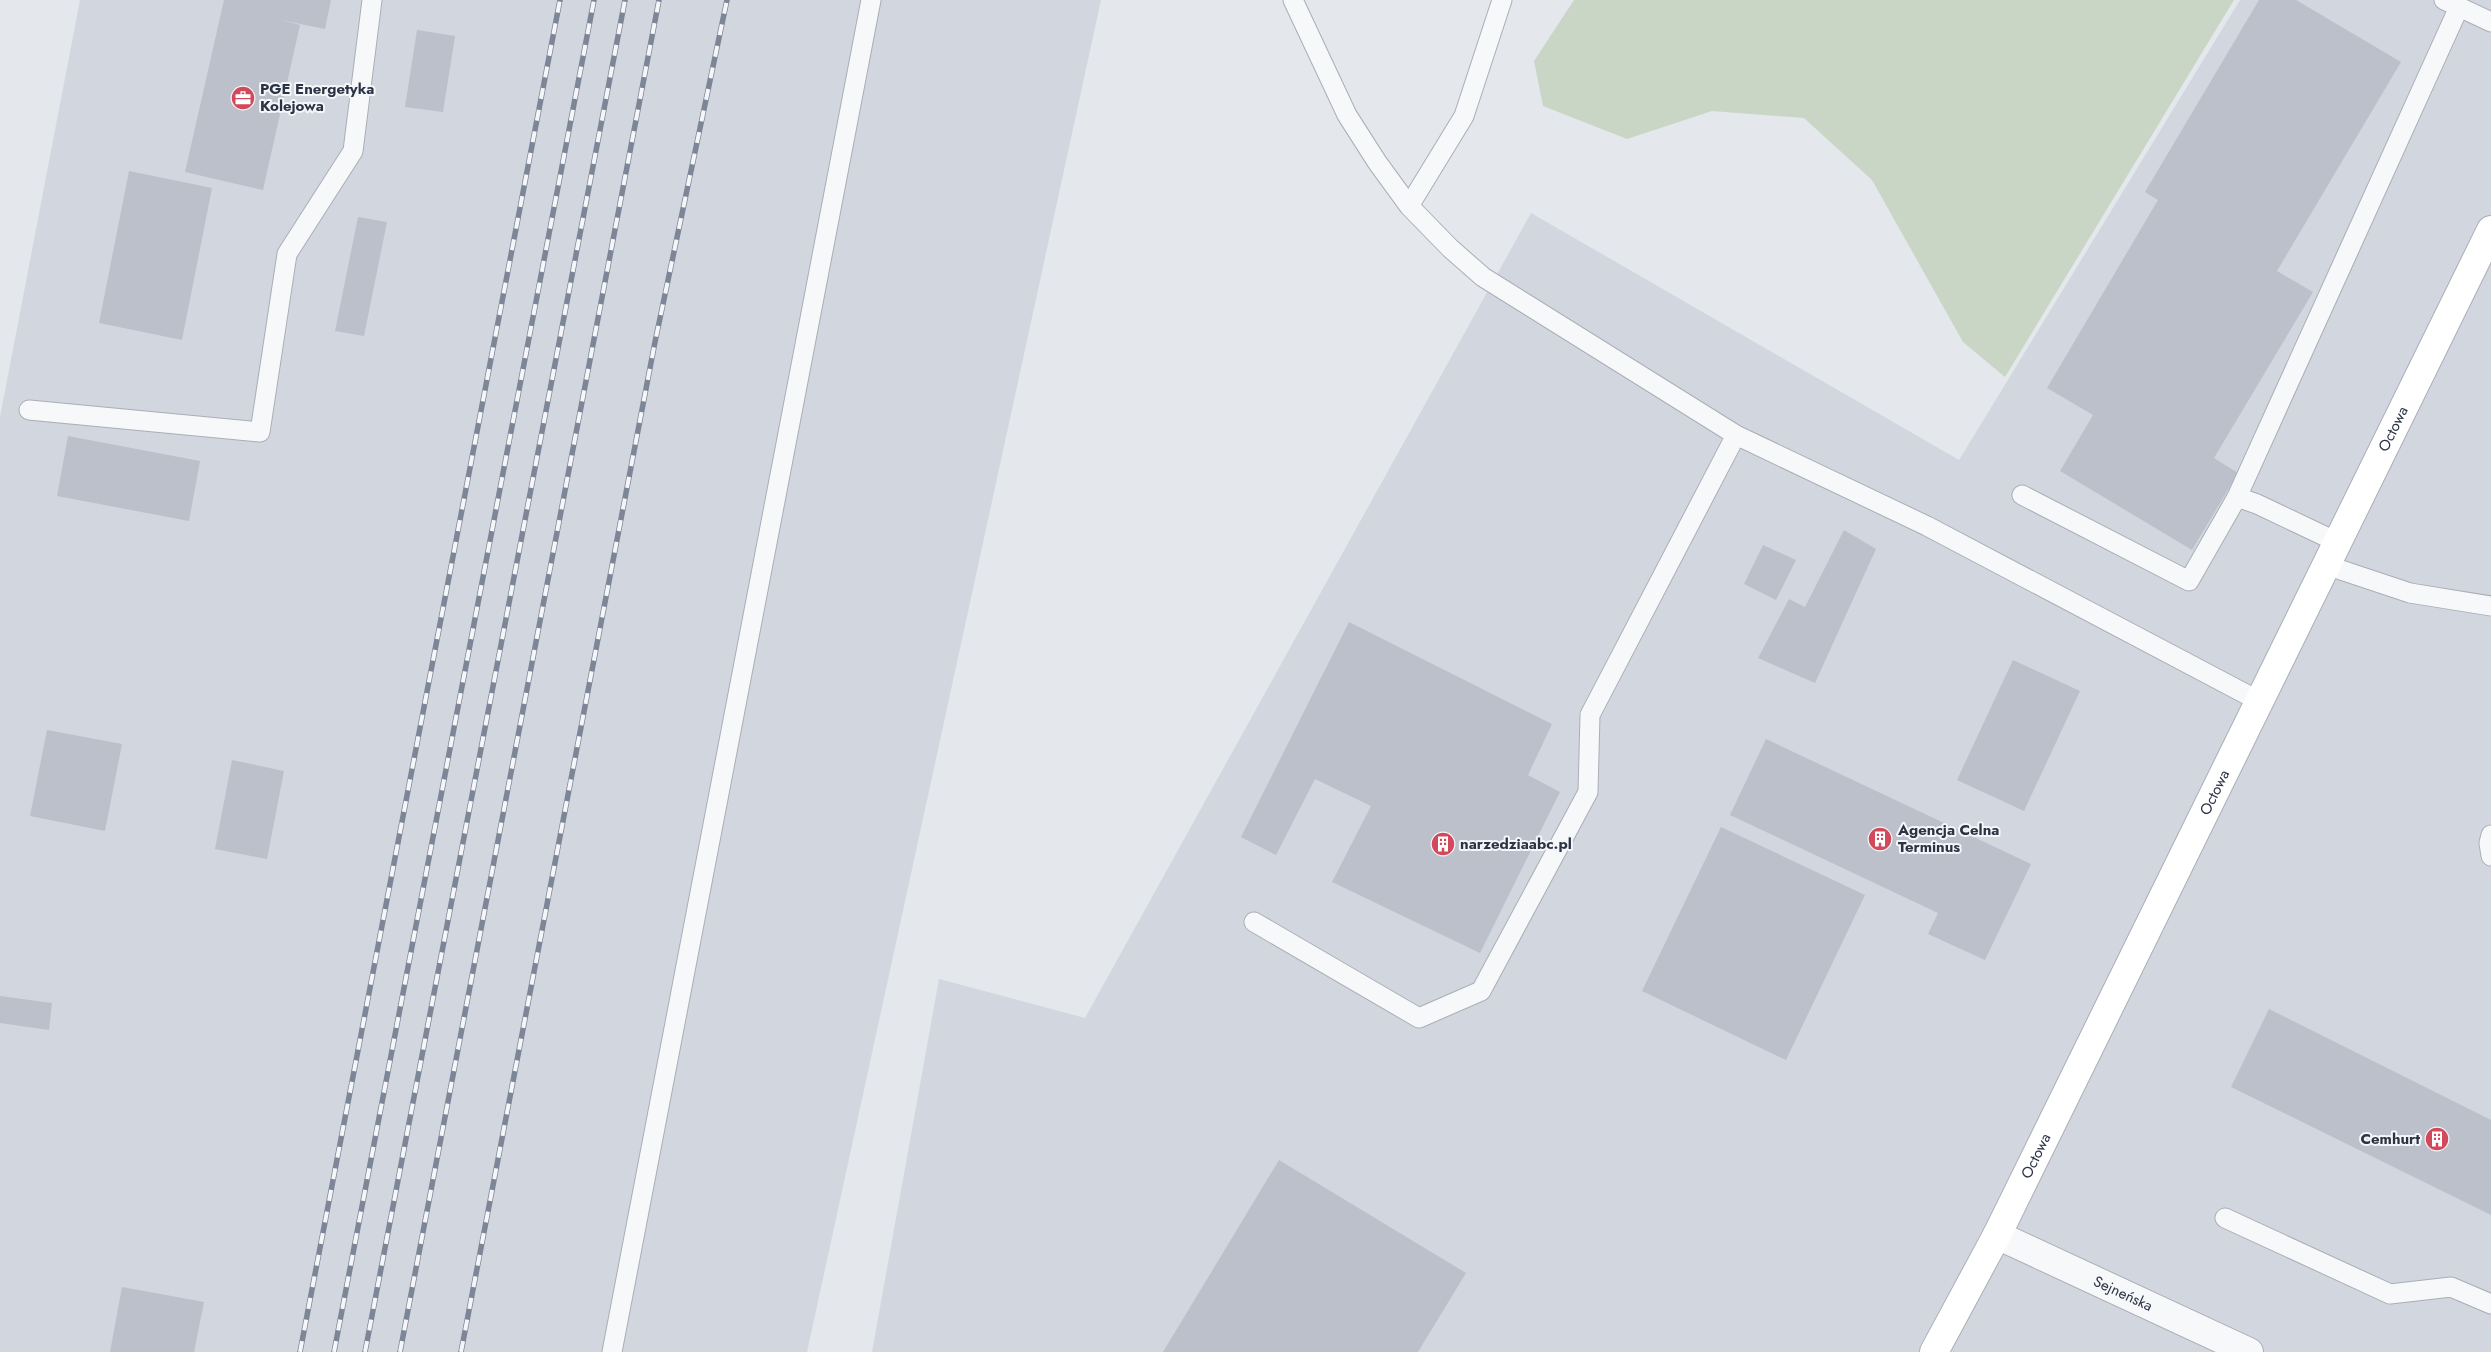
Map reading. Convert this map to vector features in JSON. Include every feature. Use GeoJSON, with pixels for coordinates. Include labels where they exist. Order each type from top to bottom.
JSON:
{"type":"FeatureCollection","features":[{"type":"Feature","properties":{"kind":"street","name":"Octowa"},"geometry":{"type":"LineString","coordinates":[[1934,1352],[1997,1235],[2258,700],[2491,230]]}},
{"type":"Feature","properties":{"kind":"street","name":"Sejneńska"},"geometry":{"type":"LineString","coordinates":[[1997,1235],[2249,1352]]}},
{"type":"Feature","properties":{"kind":"lane"},"geometry":{"type":"LineString","coordinates":[[29,410],[260,432],[287,254],[353,151],[372,0]]}},
{"type":"Feature","properties":{"kind":"lane"},"geometry":{"type":"LineString","coordinates":[[612,1352],[871,0]]}},
{"type":"Feature","properties":{"kind":"lane"},"geometry":{"type":"LineString","coordinates":[[1293,0],[1346,115],[1377,162],[1409,206],[1450,248],[1483,277],[1736,435],[1927,526],[2258,700]]}},
{"type":"Feature","properties":{"kind":"lane"},"geometry":{"type":"LineString","coordinates":[[1409,206],[1464,116],[1502,0]]}},
{"type":"Feature","properties":{"kind":"lane"},"geometry":{"type":"LineString","coordinates":[[2022,495],[2189,581],[2237,497],[2452,3],[2491,22]]}},
{"type":"Feature","properties":{"kind":"lane"},"geometry":{"type":"LineString","coordinates":[[1254,922],[1419,1018],[1481,991],[1588,792],[1590,715],[1736,435]]}},
{"type":"Feature","properties":{"kind":"lane"},"geometry":{"type":"LineString","coordinates":[[2237,497],[2257,504],[2331,553],[2410,593],[2491,606]]}},
{"type":"Feature","properties":{"kind":"lane"},"geometry":{"type":"LineString","coordinates":[[2491,835],[2488,843],[2491,856]]}},
{"type":"Feature","properties":{"kind":"lane"},"geometry":{"type":"LineString","coordinates":[[2225,1218],[2390,1294],[2451,1287],[2491,1304]]}},
{"type":"Feature","properties":{"kind":"shaded area"},"geometry":{"type":"Polygon","coordinates":[[[80,0],[1101,0],[807,1352],[0,1352],[0,417],[80,0]]]}},
{"type":"Feature","properties":{"kind":"shaded area"},"geometry":{"type":"Polygon","coordinates":[[[2240,0],[2491,0],[2491,1352],[872,1352],[939,979],[1085,1018],[1531,213],[1959,460],[2240,0]]]}},
{"type":"Feature","properties":{"kind":"green space"},"geometry":{"type":"Polygon","coordinates":[[[1574,0],[2234,0],[2005,377],[1963,342],[1872,180],[1804,118],[1712,111],[1627,139],[1543,106],[1534,61],[1574,0]]]}},
{"type":"Feature","properties":{"kind":"building","name":"PGE Energetyka Kolejowa"},"geometry":{"type":"Polygon","coordinates":[[[224,0],[331,0],[325,29],[281,20],[300,25],[263,190],[185,172],[224,0]]]}},
{"type":"Feature","properties":{"kind":"building"},"geometry":{"type":"Polygon","coordinates":[[[2259,0],[2296,0],[2401,62],[2277,271],[2313,292],[2214,458],[2238,473],[2192,550],[2060,471],[2093,415],[2047,388],[2158,200],[2145,192],[2259,0]]]}},
{"type":"Feature","properties":{"kind":"building"},"geometry":{"type":"Polygon","coordinates":[[[417,30],[455,36],[443,112],[405,107],[417,30]]]}},
{"type":"Feature","properties":{"kind":"building"},"geometry":{"type":"Polygon","coordinates":[[[129,171],[212,188],[182,340],[99,323],[129,171]]]}},
{"type":"Feature","properties":{"kind":"building"},"geometry":{"type":"Polygon","coordinates":[[[358,217],[387,222],[364,336],[335,331],[358,217]]]}},
{"type":"Feature","properties":{"kind":"building"},"geometry":{"type":"Polygon","coordinates":[[[68,436],[200,461],[189,521],[57,496],[68,436]]]}},
{"type":"Feature","properties":{"kind":"building"},"geometry":{"type":"Polygon","coordinates":[[[1844,530],[1876,549],[1815,683],[1758,658],[1789,599],[1805,607],[1844,530]]]}},
{"type":"Feature","properties":{"kind":"building"},"geometry":{"type":"Polygon","coordinates":[[[1763,545],[1796,560],[1776,600],[1744,584],[1763,545]]]}},
{"type":"Feature","properties":{"kind":"building","name":"narzedziaabc.pl"},"geometry":{"type":"Polygon","coordinates":[[[1349,622],[1552,724],[1528,775],[1560,792],[1480,953],[1332,882],[1371,806],[1315,779],[1276,855],[1241,837],[1349,622]]]}},
{"type":"Feature","properties":{"kind":"building"},"geometry":{"type":"Polygon","coordinates":[[[2013,660],[2080,691],[2024,811],[1957,780],[2013,660]]]}},
{"type":"Feature","properties":{"kind":"building"},"geometry":{"type":"Polygon","coordinates":[[[47,730],[122,744],[105,831],[30,816],[47,730]]]}},
{"type":"Feature","properties":{"kind":"building","name":"Agencja Celna Terminus"},"geometry":{"type":"Polygon","coordinates":[[[1766,739],[2031,864],[1985,960],[1928,934],[1938,913],[1730,815],[1766,739]]]}},
{"type":"Feature","properties":{"kind":"building"},"geometry":{"type":"Polygon","coordinates":[[[232,760],[284,771],[267,859],[215,849],[232,760]]]}},
{"type":"Feature","properties":{"kind":"building"},"geometry":{"type":"Polygon","coordinates":[[[1721,827],[1865,895],[1786,1060],[1642,991],[1721,827]]]}},
{"type":"Feature","properties":{"kind":"building"},"geometry":{"type":"Polygon","coordinates":[[[0,996],[52,1003],[49,1030],[0,1023],[0,996]]]}},
{"type":"Feature","properties":{"kind":"building"},"geometry":{"type":"Polygon","coordinates":[[[2269,1009],[2491,1120],[2491,1215],[2231,1087],[2269,1009]]]}},
{"type":"Feature","properties":{"kind":"building"},"geometry":{"type":"Polygon","coordinates":[[[1279,1160],[1466,1273],[1418,1352],[1163,1352],[1279,1160]]]}},
{"type":"Feature","properties":{"kind":"building"},"geometry":{"type":"Polygon","coordinates":[[[122,1287],[204,1302],[194,1352],[110,1352],[122,1287]]]}},
{"type":"Feature","properties":{"kind":"railway"},"geometry":{"type":"LineString","coordinates":[[300,1352],[560,0]]}},
{"type":"Feature","properties":{"kind":"railway"},"geometry":{"type":"LineString","coordinates":[[334,1352],[594,0]]}},
{"type":"Feature","properties":{"kind":"railway"},"geometry":{"type":"LineString","coordinates":[[365,1352],[625,0]]}},
{"type":"Feature","properties":{"kind":"railway"},"geometry":{"type":"LineString","coordinates":[[400,1352],[659,0]]}},
{"type":"Feature","properties":{"kind":"railway"},"geometry":{"type":"LineString","coordinates":[[461,1352],[655,342],[727,0]]}},
{"type":"Feature","properties":{"kind":"place","name":"PGE Energetyka Kolejowa"},"geometry":{"type":"Point","coordinates":[243,98]}},
{"type":"Feature","properties":{"kind":"place","name":"Agencja Celna Terminus"},"geometry":{"type":"Point","coordinates":[1880,839]}},
{"type":"Feature","properties":{"kind":"place","name":"narzedziaabc.pl"},"geometry":{"type":"Point","coordinates":[1443,844]}},
{"type":"Feature","properties":{"kind":"place","name":"Cemhurt"},"geometry":{"type":"Point","coordinates":[2437,1139]}}]}
